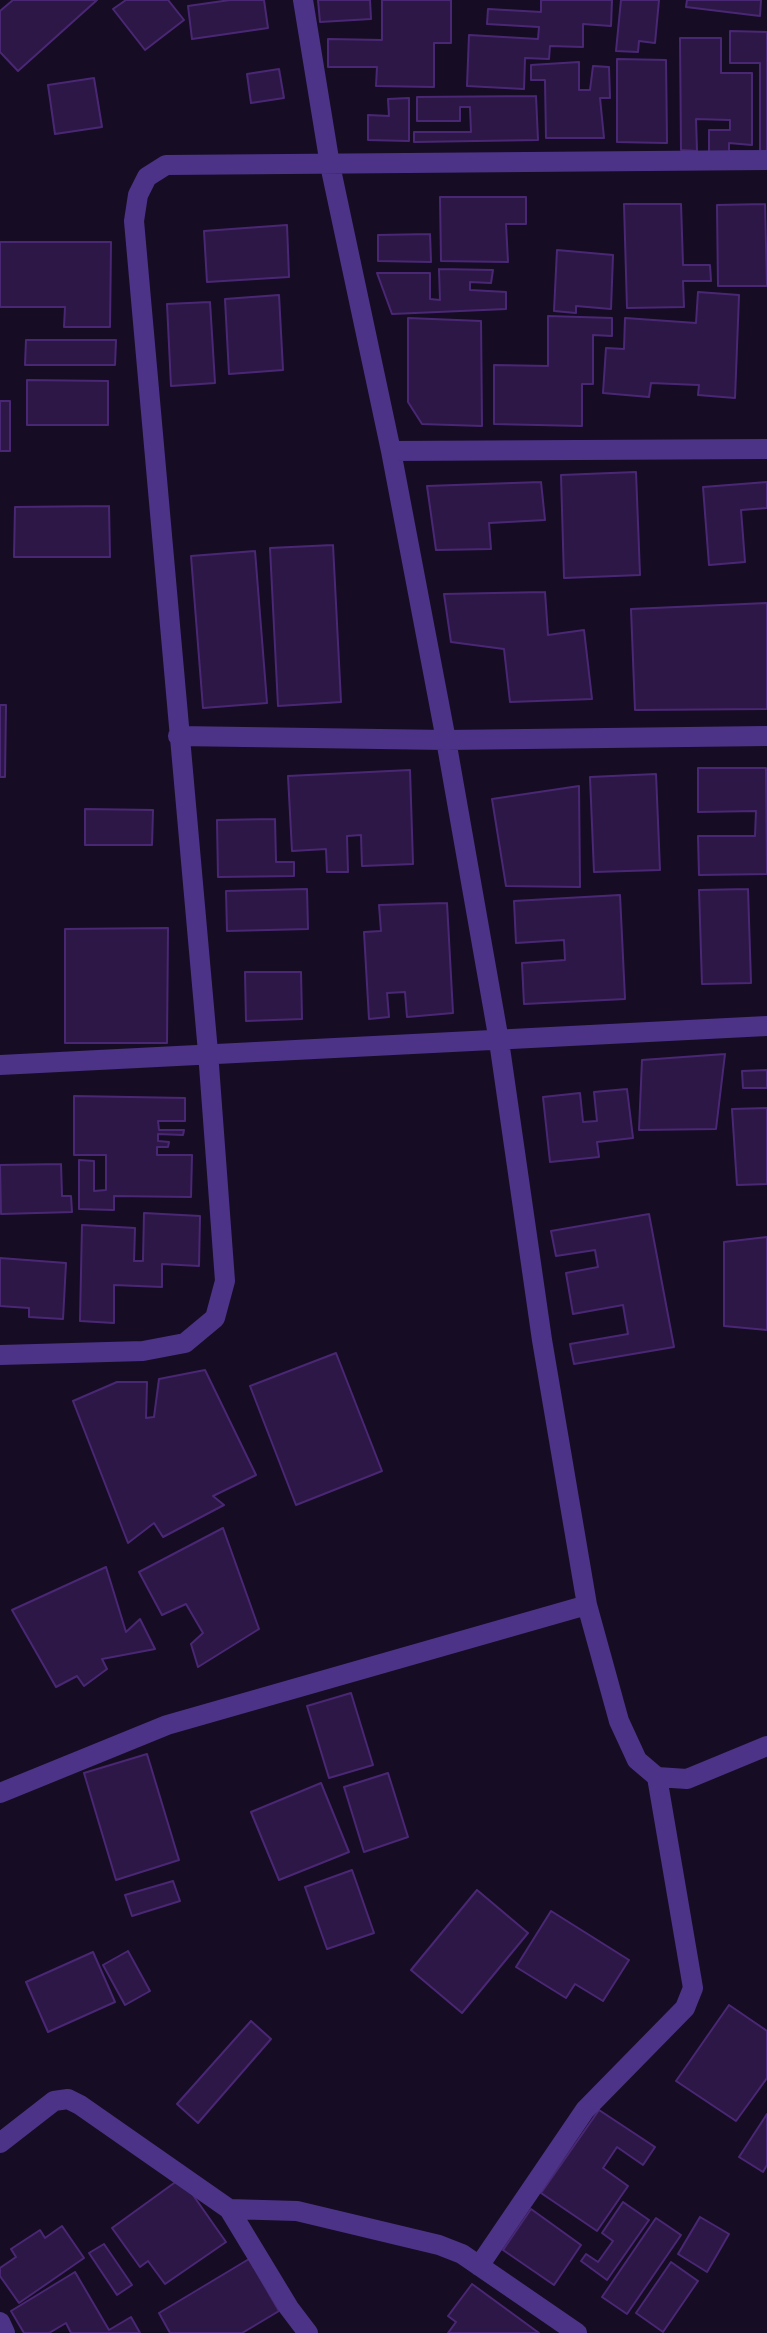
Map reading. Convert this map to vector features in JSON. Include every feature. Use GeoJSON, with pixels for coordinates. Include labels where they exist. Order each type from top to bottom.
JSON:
{"type":"FeatureCollection","features":[{"type":"Feature","properties":{"kind":"street"},"geometry":{"type":"LineString","coordinates":[[303,0],[330,165],[391,451],[446,740],[499,1041],[542,1340],[587,1605],[619,1721],[637,1760],[657,1777],[687,1779],[767,1746]]}},
{"type":"Feature","properties":{"kind":"street"},"geometry":{"type":"LineString","coordinates":[[0,1355],[143,1351],[185,1343],[215,1318],[225,1281],[208,1052],[134,221],[138,195],[147,177],[166,165],[767,160]]}},
{"type":"Feature","properties":{"kind":"street"},"geometry":{"type":"LineString","coordinates":[[391,451],[767,449]]}},
{"type":"Feature","properties":{"kind":"street"},"geometry":{"type":"LineString","coordinates":[[178,736],[446,740],[767,736]]}},
{"type":"Feature","properties":{"kind":"street"},"geometry":{"type":"LineString","coordinates":[[0,1065],[208,1052],[499,1041],[767,1026]]}},
{"type":"Feature","properties":{"kind":"street"},"geometry":{"type":"LineString","coordinates":[[0,1793],[167,1725],[587,1605]]}},
{"type":"Feature","properties":{"kind":"street"},"geometry":{"type":"LineString","coordinates":[[479,2266],[585,2110],[685,2008],[693,1988],[657,1777]]}},
{"type":"Feature","properties":{"kind":"street"},"geometry":{"type":"LineString","coordinates":[[0,2143],[54,2101],[68,2099],[229,2209],[289,2308],[308,2333]]}},
{"type":"Feature","properties":{"kind":"street"},"geometry":{"type":"LineString","coordinates":[[229,2209],[297,2211],[439,2245],[479,2266],[577,2333]]}},
{"type":"Feature","properties":{"kind":"street"},"geometry":{"type":"LineString","coordinates":[[0,2322],[5,2333]]}},
{"type":"Feature","properties":{"kind":"building"},"geometry":{"type":"Polygon","coordinates":[[[13,0],[97,0],[18,71],[0,52],[0,11],[13,0]]]}},
{"type":"Feature","properties":{"kind":"building"},"geometry":{"type":"Polygon","coordinates":[[[126,0],[168,0],[184,20],[145,50],[113,9],[126,0]]]}},
{"type":"Feature","properties":{"kind":"building"},"geometry":{"type":"Polygon","coordinates":[[[230,0],[264,0],[268,28],[192,39],[188,6],[230,0]]]}},
{"type":"Feature","properties":{"kind":"building"},"geometry":{"type":"Polygon","coordinates":[[[318,0],[370,0],[371,19],[320,22],[318,0]]]}},
{"type":"Feature","properties":{"kind":"building"},"geometry":{"type":"Polygon","coordinates":[[[382,0],[451,0],[451,43],[434,43],[434,87],[376,86],[377,67],[328,67],[328,39],[382,40],[382,0]]]}},
{"type":"Feature","properties":{"kind":"building"},"geometry":{"type":"Polygon","coordinates":[[[541,0],[612,0],[611,26],[583,24],[583,47],[550,46],[549,59],[525,58],[524,89],[467,86],[469,35],[538,39],[539,27],[487,24],[488,9],[541,12],[541,0]]]}},
{"type":"Feature","properties":{"kind":"building"},"geometry":{"type":"Polygon","coordinates":[[[621,0],[659,0],[655,43],[639,41],[638,52],[616,51],[621,0]]]}},
{"type":"Feature","properties":{"kind":"building"},"geometry":{"type":"Polygon","coordinates":[[[687,0],[761,0],[760,16],[686,7],[687,0]]]}},
{"type":"Feature","properties":{"kind":"building"},"geometry":{"type":"Polygon","coordinates":[[[730,31],[767,32],[767,158],[709,157],[709,130],[730,130],[730,120],[696,119],[697,151],[681,150],[680,38],[721,38],[721,73],[752,73],[752,145],[729,143],[729,151],[760,152],[760,63],[730,63],[730,31]]]}},
{"type":"Feature","properties":{"kind":"building"},"geometry":{"type":"Polygon","coordinates":[[[617,59],[666,60],[667,143],[617,142],[617,59]]]}},
{"type":"Feature","properties":{"kind":"building"},"geometry":{"type":"Polygon","coordinates":[[[579,62],[579,90],[590,90],[593,66],[609,67],[610,98],[600,98],[604,138],[546,138],[545,80],[531,80],[531,65],[579,62]]]}},
{"type":"Feature","properties":{"kind":"building"},"geometry":{"type":"Polygon","coordinates":[[[279,69],[284,98],[251,103],[247,74],[279,69]]]}},
{"type":"Feature","properties":{"kind":"building"},"geometry":{"type":"Polygon","coordinates":[[[94,78],[102,127],[55,134],[48,85],[94,78]]]}},
{"type":"Feature","properties":{"kind":"building"},"geometry":{"type":"Polygon","coordinates":[[[536,96],[538,140],[414,142],[414,132],[471,132],[470,107],[460,107],[460,121],[417,121],[417,97],[536,96]]]}},
{"type":"Feature","properties":{"kind":"building"},"geometry":{"type":"Polygon","coordinates":[[[409,98],[409,141],[368,140],[368,115],[389,116],[388,99],[409,98]]]}},
{"type":"Feature","properties":{"kind":"building"},"geometry":{"type":"Polygon","coordinates":[[[440,197],[526,197],[526,224],[506,224],[508,262],[441,261],[440,197]]]}},
{"type":"Feature","properties":{"kind":"building"},"geometry":{"type":"Polygon","coordinates":[[[624,204],[681,204],[683,265],[710,265],[711,281],[683,281],[684,307],[627,308],[624,204]]]}},
{"type":"Feature","properties":{"kind":"building"},"geometry":{"type":"Polygon","coordinates":[[[765,204],[767,286],[718,286],[717,205],[765,204]]]}},
{"type":"Feature","properties":{"kind":"building"},"geometry":{"type":"Polygon","coordinates":[[[287,225],[289,277],[207,282],[204,231],[287,225]]]}},
{"type":"Feature","properties":{"kind":"building"},"geometry":{"type":"Polygon","coordinates":[[[430,234],[431,262],[378,261],[378,235],[430,234]]]}},
{"type":"Feature","properties":{"kind":"building"},"geometry":{"type":"Polygon","coordinates":[[[0,242],[111,242],[110,327],[64,327],[65,307],[0,307],[0,242]]]}},
{"type":"Feature","properties":{"kind":"building"},"geometry":{"type":"Polygon","coordinates":[[[557,250],[613,255],[611,309],[576,306],[576,313],[554,311],[557,250]]]}},
{"type":"Feature","properties":{"kind":"building"},"geometry":{"type":"Polygon","coordinates":[[[439,269],[493,270],[491,283],[470,282],[470,290],[506,292],[506,309],[392,314],[377,273],[430,273],[430,299],[440,300],[439,269]]]}},
{"type":"Feature","properties":{"kind":"building"},"geometry":{"type":"Polygon","coordinates":[[[698,292],[739,295],[735,398],[698,395],[699,385],[651,383],[649,397],[603,393],[606,348],[624,349],[625,318],[696,323],[698,292]]]}},
{"type":"Feature","properties":{"kind":"building"},"geometry":{"type":"Polygon","coordinates":[[[279,295],[283,370],[229,374],[225,299],[279,295]]]}},
{"type":"Feature","properties":{"kind":"building"},"geometry":{"type":"Polygon","coordinates":[[[210,302],[215,383],[171,386],[167,304],[210,302]]]}},
{"type":"Feature","properties":{"kind":"building"},"geometry":{"type":"Polygon","coordinates":[[[548,316],[612,318],[612,336],[593,335],[593,384],[582,384],[582,426],[494,424],[494,365],[548,366],[548,316]]]}},
{"type":"Feature","properties":{"kind":"building"},"geometry":{"type":"Polygon","coordinates":[[[408,318],[481,321],[482,426],[422,424],[408,402],[408,318]]]}},
{"type":"Feature","properties":{"kind":"building"},"geometry":{"type":"Polygon","coordinates":[[[26,340],[116,340],[115,365],[25,365],[26,340]]]}},
{"type":"Feature","properties":{"kind":"building"},"geometry":{"type":"Polygon","coordinates":[[[27,380],[108,381],[108,425],[27,425],[27,380]]]}},
{"type":"Feature","properties":{"kind":"building"},"geometry":{"type":"Polygon","coordinates":[[[0,401],[10,401],[10,451],[0,451],[0,401]]]}},
{"type":"Feature","properties":{"kind":"building"},"geometry":{"type":"Polygon","coordinates":[[[636,472],[640,575],[564,578],[561,475],[636,472]]]}},
{"type":"Feature","properties":{"kind":"building"},"geometry":{"type":"Polygon","coordinates":[[[541,482],[545,520],[489,523],[491,549],[436,550],[427,486],[541,482]]]}},
{"type":"Feature","properties":{"kind":"building"},"geometry":{"type":"Polygon","coordinates":[[[767,482],[767,508],[741,510],[745,562],[709,565],[703,487],[767,482]]]}},
{"type":"Feature","properties":{"kind":"building"},"geometry":{"type":"Polygon","coordinates":[[[109,506],[110,557],[14,557],[15,507],[109,506]]]}},
{"type":"Feature","properties":{"kind":"building"},"geometry":{"type":"Polygon","coordinates":[[[333,545],[341,702],[278,706],[270,548],[333,545]]]}},
{"type":"Feature","properties":{"kind":"building"},"geometry":{"type":"Polygon","coordinates":[[[255,551],[267,703],[203,708],[191,556],[255,551]]]}},
{"type":"Feature","properties":{"kind":"building"},"geometry":{"type":"Polygon","coordinates":[[[545,592],[548,635],[584,630],[592,699],[510,702],[504,649],[451,642],[444,594],[545,592]]]}},
{"type":"Feature","properties":{"kind":"building"},"geometry":{"type":"Polygon","coordinates":[[[767,603],[767,709],[635,710],[631,609],[767,603]]]}},
{"type":"Feature","properties":{"kind":"building"},"geometry":{"type":"Polygon","coordinates":[[[0,705],[6,705],[5,777],[0,777],[0,705]]]}},
{"type":"Feature","properties":{"kind":"building"},"geometry":{"type":"Polygon","coordinates":[[[698,768],[766,768],[767,874],[699,875],[698,836],[755,836],[756,811],[698,812],[698,768]]]}},
{"type":"Feature","properties":{"kind":"building"},"geometry":{"type":"Polygon","coordinates":[[[410,770],[413,864],[362,866],[361,835],[347,836],[348,872],[327,872],[326,849],[292,851],[288,776],[410,770]]]}},
{"type":"Feature","properties":{"kind":"building"},"geometry":{"type":"Polygon","coordinates":[[[656,774],[660,870],[594,872],[590,777],[656,774]]]}},
{"type":"Feature","properties":{"kind":"building"},"geometry":{"type":"Polygon","coordinates":[[[579,786],[580,887],[506,886],[492,799],[579,786]]]}},
{"type":"Feature","properties":{"kind":"building"},"geometry":{"type":"Polygon","coordinates":[[[85,809],[153,810],[152,845],[85,845],[85,809]]]}},
{"type":"Feature","properties":{"kind":"building"},"geometry":{"type":"Polygon","coordinates":[[[275,819],[276,862],[294,862],[294,876],[218,877],[217,820],[275,819]]]}},
{"type":"Feature","properties":{"kind":"building"},"geometry":{"type":"Polygon","coordinates":[[[307,889],[308,929],[227,931],[226,891],[307,889]]]}},
{"type":"Feature","properties":{"kind":"building"},"geometry":{"type":"Polygon","coordinates":[[[748,889],[751,983],[702,984],[699,890],[748,889]]]}},
{"type":"Feature","properties":{"kind":"building"},"geometry":{"type":"Polygon","coordinates":[[[620,895],[625,999],[524,1004],[522,963],[565,960],[564,940],[516,943],[514,901],[620,895]]]}},
{"type":"Feature","properties":{"kind":"building"},"geometry":{"type":"Polygon","coordinates":[[[447,903],[453,1013],[407,1017],[405,992],[387,993],[389,1017],[369,1019],[364,932],[381,931],[379,905],[447,903]]]}},
{"type":"Feature","properties":{"kind":"building"},"geometry":{"type":"Polygon","coordinates":[[[168,928],[167,1043],[65,1043],[65,929],[168,928]]]}},
{"type":"Feature","properties":{"kind":"building"},"geometry":{"type":"Polygon","coordinates":[[[245,972],[301,972],[302,1019],[246,1021],[245,972]]]}},
{"type":"Feature","properties":{"kind":"building"},"geometry":{"type":"Polygon","coordinates":[[[725,1054],[716,1129],[639,1130],[642,1060],[725,1054]]]}},
{"type":"Feature","properties":{"kind":"building"},"geometry":{"type":"Polygon","coordinates":[[[767,1070],[767,1088],[743,1088],[742,1071],[767,1070]]]}},
{"type":"Feature","properties":{"kind":"building"},"geometry":{"type":"Polygon","coordinates":[[[627,1089],[633,1138],[597,1142],[599,1157],[550,1162],[543,1097],[580,1093],[583,1122],[597,1121],[594,1092],[627,1089]]]}},
{"type":"Feature","properties":{"kind":"building"},"geometry":{"type":"Polygon","coordinates":[[[74,1096],[185,1098],[185,1121],[158,1121],[159,1130],[184,1130],[183,1135],[158,1134],[158,1141],[169,1142],[168,1147],[157,1147],[157,1155],[192,1155],[191,1197],[114,1196],[114,1210],[79,1209],[79,1160],[94,1161],[94,1191],[106,1190],[106,1155],[74,1155],[74,1096]]]}},
{"type":"Feature","properties":{"kind":"building"},"geometry":{"type":"Polygon","coordinates":[[[767,1108],[767,1184],[737,1185],[732,1109],[767,1108]]]}},
{"type":"Feature","properties":{"kind":"building"},"geometry":{"type":"Polygon","coordinates":[[[61,1164],[62,1196],[71,1196],[72,1212],[1,1214],[0,1165],[61,1164]]]}},
{"type":"Feature","properties":{"kind":"building"},"geometry":{"type":"Polygon","coordinates":[[[144,1213],[200,1216],[199,1266],[162,1264],[162,1287],[114,1285],[114,1323],[80,1321],[82,1225],[135,1228],[134,1261],[143,1261],[144,1213]]]}},
{"type":"Feature","properties":{"kind":"building"},"geometry":{"type":"Polygon","coordinates":[[[649,1214],[674,1347],[574,1364],[570,1344],[628,1334],[623,1305],[573,1314],[566,1273],[598,1267],[595,1250],[556,1256],[551,1231],[649,1214]]]}},
{"type":"Feature","properties":{"kind":"building"},"geometry":{"type":"Polygon","coordinates":[[[767,1237],[767,1330],[724,1326],[724,1242],[767,1237]]]}},
{"type":"Feature","properties":{"kind":"building"},"geometry":{"type":"Polygon","coordinates":[[[0,1258],[66,1263],[63,1319],[29,1317],[29,1308],[0,1306],[0,1258]]]}},
{"type":"Feature","properties":{"kind":"building"},"geometry":{"type":"Polygon","coordinates":[[[336,1353],[382,1471],[296,1505],[250,1386],[336,1353]]]}},
{"type":"Feature","properties":{"kind":"building"},"geometry":{"type":"Polygon","coordinates":[[[205,1370],[256,1475],[213,1496],[224,1505],[163,1537],[154,1523],[128,1543],[73,1401],[117,1382],[147,1382],[146,1418],[154,1417],[159,1379],[205,1370]]]}},
{"type":"Feature","properties":{"kind":"building"},"geometry":{"type":"Polygon","coordinates":[[[223,1528],[259,1629],[198,1667],[191,1644],[203,1633],[186,1604],[162,1615],[139,1572],[223,1528]]]}},
{"type":"Feature","properties":{"kind":"building"},"geometry":{"type":"Polygon","coordinates":[[[106,1567],[126,1632],[140,1619],[155,1649],[102,1659],[107,1669],[84,1686],[77,1676],[56,1687],[12,1610],[106,1567]]]}},
{"type":"Feature","properties":{"kind":"building"},"geometry":{"type":"Polygon","coordinates":[[[351,1693],[373,1765],[329,1778],[307,1706],[351,1693]]]}},
{"type":"Feature","properties":{"kind":"building"},"geometry":{"type":"Polygon","coordinates":[[[147,1754],[179,1860],[116,1880],[84,1773],[147,1754]]]}},
{"type":"Feature","properties":{"kind":"building"},"geometry":{"type":"Polygon","coordinates":[[[388,1773],[408,1837],[364,1852],[344,1787],[388,1773]]]}},
{"type":"Feature","properties":{"kind":"building"},"geometry":{"type":"Polygon","coordinates":[[[321,1783],[349,1852],[279,1880],[251,1812],[321,1783]]]}},
{"type":"Feature","properties":{"kind":"building"},"geometry":{"type":"Polygon","coordinates":[[[352,1870],[374,1933],[327,1949],[305,1887],[352,1870]]]}},
{"type":"Feature","properties":{"kind":"building"},"geometry":{"type":"Polygon","coordinates":[[[173,1881],[180,1901],[132,1916],[125,1895],[173,1881]]]}},
{"type":"Feature","properties":{"kind":"building"},"geometry":{"type":"Polygon","coordinates":[[[477,1890],[528,1933],[462,2013],[411,1970],[477,1890]]]}},
{"type":"Feature","properties":{"kind":"building"},"geometry":{"type":"Polygon","coordinates":[[[551,1911],[629,1960],[603,2001],[575,1984],[566,1998],[516,1967],[551,1911]]]}},
{"type":"Feature","properties":{"kind":"building"},"geometry":{"type":"Polygon","coordinates":[[[128,1951],[150,1991],[125,2005],[103,1965],[128,1951]]]}},
{"type":"Feature","properties":{"kind":"building"},"geometry":{"type":"Polygon","coordinates":[[[93,1952],[115,2002],[48,2032],[26,1982],[93,1952]]]}},
{"type":"Feature","properties":{"kind":"building"},"geometry":{"type":"Polygon","coordinates":[[[729,2005],[767,2031],[767,2078],[736,2121],[676,2081],[729,2005]]]}},
{"type":"Feature","properties":{"kind":"building"},"geometry":{"type":"Polygon","coordinates":[[[251,2021],[271,2039],[198,2123],[177,2104],[251,2021]]]}},
{"type":"Feature","properties":{"kind":"building"},"geometry":{"type":"Polygon","coordinates":[[[599,2110],[655,2147],[643,2165],[617,2147],[603,2168],[628,2186],[597,2231],[541,2193],[599,2110]]]}},
{"type":"Feature","properties":{"kind":"building"},"geometry":{"type":"Polygon","coordinates":[[[767,2114],[767,2165],[763,2172],[739,2157],[767,2114]]]}},
{"type":"Feature","properties":{"kind":"building"},"geometry":{"type":"Polygon","coordinates":[[[181,2178],[226,2242],[165,2284],[148,2261],[140,2267],[112,2228],[181,2178]]]}},
{"type":"Feature","properties":{"kind":"building"},"geometry":{"type":"Polygon","coordinates":[[[623,2202],[649,2220],[607,2280],[581,2261],[586,2254],[598,2262],[613,2241],[602,2233],[623,2202]]]}},
{"type":"Feature","properties":{"kind":"building"},"geometry":{"type":"Polygon","coordinates":[[[531,2209],[581,2245],[554,2285],[503,2250],[531,2209]]]}},
{"type":"Feature","properties":{"kind":"building"},"geometry":{"type":"Polygon","coordinates":[[[700,2217],[729,2234],[707,2272],[678,2254],[700,2217]]]}},
{"type":"Feature","properties":{"kind":"building"},"geometry":{"type":"Polygon","coordinates":[[[656,2218],[681,2235],[627,2314],[602,2297],[656,2218]]]}},
{"type":"Feature","properties":{"kind":"building"},"geometry":{"type":"Polygon","coordinates":[[[62,2226],[84,2258],[19,2303],[0,2276],[0,2268],[16,2257],[11,2249],[40,2230],[45,2238],[62,2226]]]}},
{"type":"Feature","properties":{"kind":"building"},"geometry":{"type":"Polygon","coordinates":[[[104,2244],[132,2285],[117,2295],[89,2253],[104,2244]]]}},
{"type":"Feature","properties":{"kind":"building"},"geometry":{"type":"Polygon","coordinates":[[[249,2259],[279,2311],[242,2333],[170,2333],[159,2313],[249,2259]]]}},
{"type":"Feature","properties":{"kind":"building"},"geometry":{"type":"Polygon","coordinates":[[[671,2262],[698,2281],[663,2332],[636,2313],[671,2262]]]}},
{"type":"Feature","properties":{"kind":"building"},"geometry":{"type":"Polygon","coordinates":[[[75,2272],[109,2330],[131,2317],[140,2333],[71,2333],[66,2323],[49,2333],[24,2333],[11,2311],[75,2272]]]}},
{"type":"Feature","properties":{"kind":"building"},"geometry":{"type":"Polygon","coordinates":[[[472,2284],[539,2333],[448,2333],[456,2322],[448,2316],[472,2284]]]}}]}
